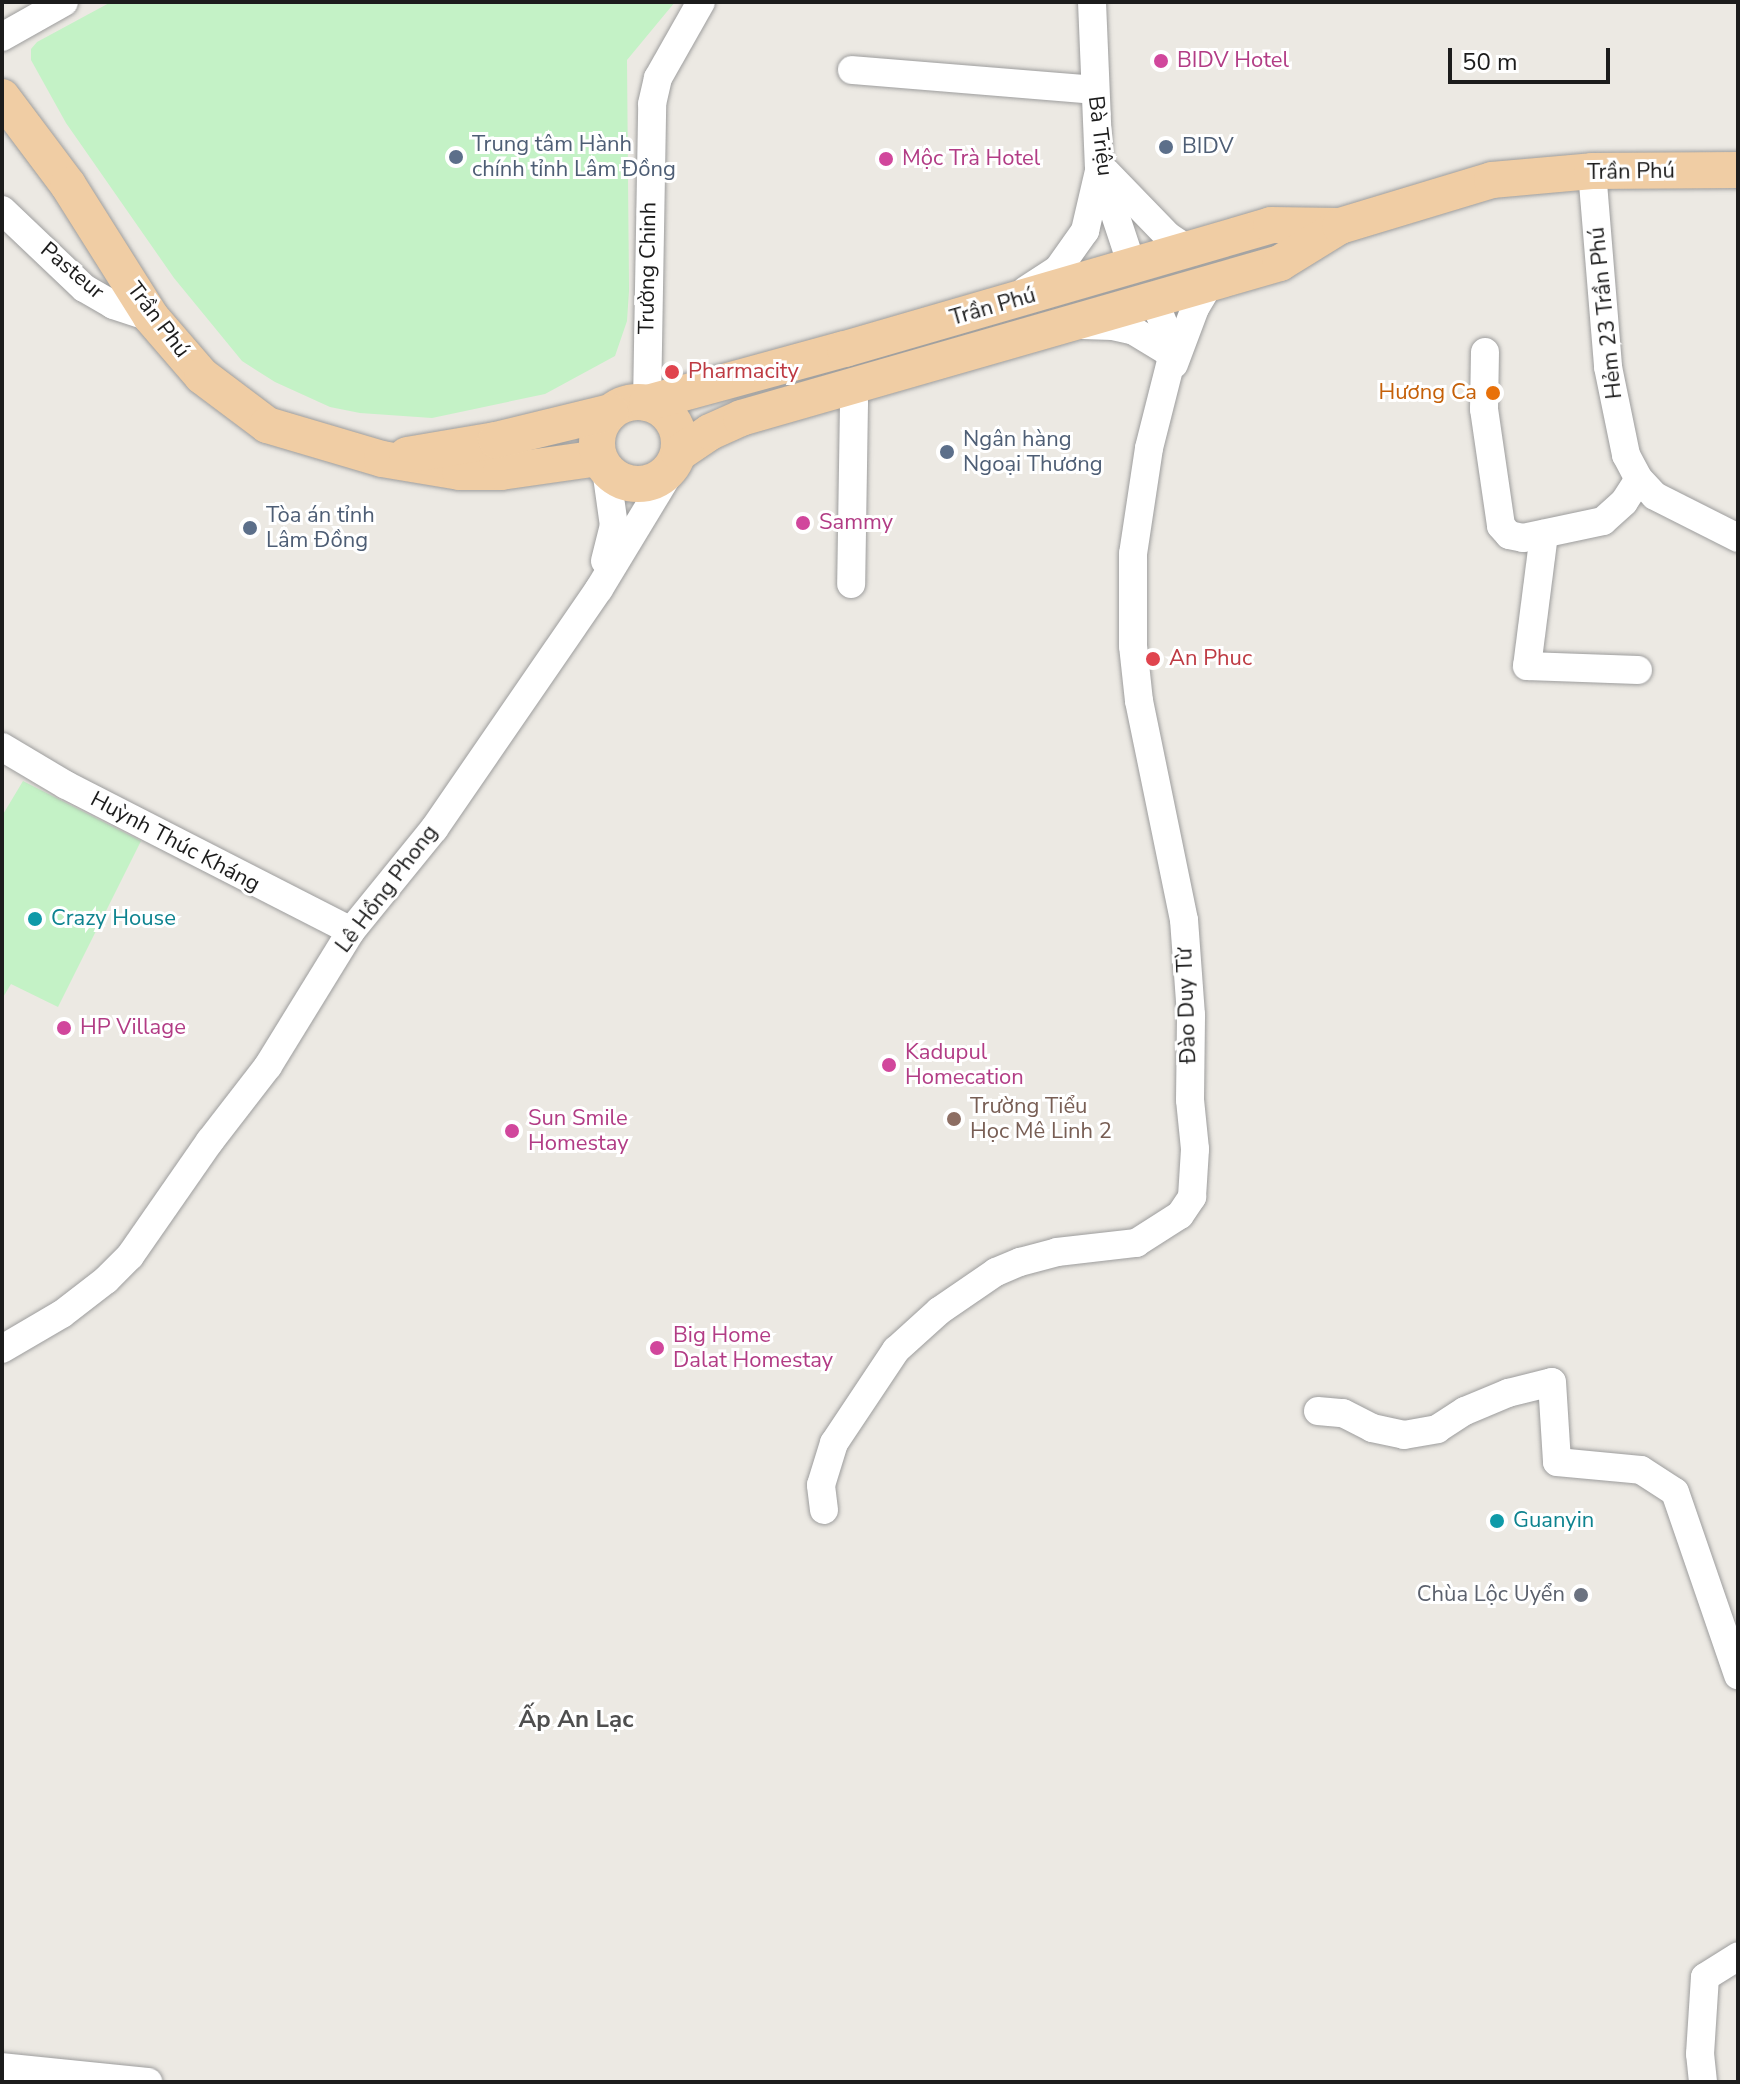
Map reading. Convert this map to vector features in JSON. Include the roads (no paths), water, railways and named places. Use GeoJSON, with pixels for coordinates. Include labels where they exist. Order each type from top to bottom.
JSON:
{"type":"FeatureCollection","features":[{"type":"Feature","properties":{"kind":"main road","name":"Trần Phú"},"geometry":{"type":"LineString","coordinates":[[2,97],[68,185],[151,317],[202,376],[267,425],[382,459],[447,471],[501,472],[603,464]]}},
{"type":"Feature","properties":{"kind":"main road","name":"Trần Phú"},"geometry":{"type":"LineString","coordinates":[[676,459],[710,432],[741,418],[1280,263],[1340,226],[1492,180],[1592,171],[1738,170]]}},
{"type":"Feature","properties":{"kind":"main road","name":"Trần Phú"},"geometry":{"type":"LineString","coordinates":[[647,403],[1271,225],[1340,226]]}},
{"type":"Feature","properties":{"kind":"main road"},"geometry":{"type":"LineString","coordinates":[[1132,266],[1154,300]]}},
{"type":"Feature","properties":{"kind":"main road"},"geometry":{"type":"LineString","coordinates":[[634,402],[647,403],[670,416],[680,440],[676,459],[654,482],[641,485],[627,483],[603,464],[598,433],[611,412],[634,402]]}},
{"type":"Feature","properties":{"kind":"main road","name":"Trần Phú"},"geometry":{"type":"LineString","coordinates":[[382,459],[496,440],[611,412]]}},
{"type":"Feature","properties":{"kind":"street"},"geometry":{"type":"LineString","coordinates":[[2,37],[64,2]]}},
{"type":"Feature","properties":{"kind":"street","name":"Trường Chinh"},"geometry":{"type":"LineString","coordinates":[[647,403],[648,225],[654,89],[701,2]]}},
{"type":"Feature","properties":{"kind":"street","name":"Bà Triệu"},"geometry":{"type":"LineString","coordinates":[[1092,2],[1099,166],[1132,266]]}},
{"type":"Feature","properties":{"kind":"street"},"geometry":{"type":"LineString","coordinates":[[852,70],[1094,90]]}},
{"type":"Feature","properties":{"kind":"street"},"geometry":{"type":"LineString","coordinates":[[1099,166],[1168,236],[1189,250]]}},
{"type":"Feature","properties":{"kind":"street"},"geometry":{"type":"LineString","coordinates":[[1000,304],[1037,284],[1072,253],[1093,208],[1099,166]]}},
{"type":"Feature","properties":{"kind":"street","name":"Hẻm 23 Trần Phú"},"geometry":{"type":"LineString","coordinates":[[1592,171],[1608,367],[1626,455],[1639,479],[1655,496],[1738,538]]}},
{"type":"Feature","properties":{"kind":"street","name":"Pasteur"},"geometry":{"type":"LineString","coordinates":[[2,210],[84,288],[113,305],[151,317]]}},
{"type":"Feature","properties":{"kind":"street"},"geometry":{"type":"LineString","coordinates":[[1065,326],[1113,326],[1134,331],[1169,366],[1210,283]]}},
{"type":"Feature","properties":{"kind":"street","name":"Đào Duy Từ"},"geometry":{"type":"LineString","coordinates":[[824,1510],[821,1485],[834,1443],[896,1350],[939,1311],[996,1272],[1020,1262],[1057,1252],[1136,1243],[1180,1215],[1192,1197],[1195,1149],[1190,1100],[1191,1015],[1184,920],[1139,701],[1133,646],[1133,554],[1149,448],[1169,366],[1163,318],[1154,300]]}},
{"type":"Feature","properties":{"kind":"street"},"geometry":{"type":"LineString","coordinates":[[1485,352],[1484,409],[1501,526],[1509,535],[1523,538],[1603,521],[1624,502],[1639,479]]}},
{"type":"Feature","properties":{"kind":"street"},"geometry":{"type":"LineString","coordinates":[[851,386],[854,403],[851,584]]}},
{"type":"Feature","properties":{"kind":"street","name":"Lê Hồng Phong"},"geometry":{"type":"LineString","coordinates":[[2,1349],[62,1314],[106,1280],[130,1256],[210,1141],[268,1066],[351,931],[434,829],[599,589],[676,459]]}},
{"type":"Feature","properties":{"kind":"street"},"geometry":{"type":"LineString","coordinates":[[599,589],[614,526],[603,464]]}},
{"type":"Feature","properties":{"kind":"street"},"geometry":{"type":"LineString","coordinates":[[1544,534],[1527,666],[1638,670]]}},
{"type":"Feature","properties":{"kind":"street","name":"Huỳnh Thúc Kháng"},"geometry":{"type":"LineString","coordinates":[[2,747],[66,785],[351,931]]}},
{"type":"Feature","properties":{"kind":"street"},"geometry":{"type":"LineString","coordinates":[[1318,1411],[1343,1413],[1372,1428],[1404,1435],[1437,1429],[1465,1411],[1508,1393],[1552,1382],[1557,1462],[1641,1470],[1675,1492],[1738,1675]]}},
{"type":"Feature","properties":{"kind":"street"},"geometry":{"type":"LineString","coordinates":[[1703,2082],[1700,2054],[1705,1977],[1738,1956]]}},
{"type":"Feature","properties":{"kind":"street"},"geometry":{"type":"LineString","coordinates":[[2,2067],[148,2082]]}},
{"type":"Feature","properties":{"kind":"place","name":"BIDV Hotel"},"geometry":{"type":"Point","coordinates":[1161,61]}},
{"type":"Feature","properties":{"kind":"place","name":"BIDV"},"geometry":{"type":"Point","coordinates":[1166,147]}},
{"type":"Feature","properties":{"kind":"place","name":"Trung tâm Hành chính tỉnh Lâm Đồng"},"geometry":{"type":"Point","coordinates":[456,157]}},
{"type":"Feature","properties":{"kind":"place","name":"Mộc Trà Hotel"},"geometry":{"type":"Point","coordinates":[886,159]}},
{"type":"Feature","properties":{"kind":"place","name":"Pharmacity"},"geometry":{"type":"Point","coordinates":[672,372]}},
{"type":"Feature","properties":{"kind":"place","name":"Hương Ca"},"geometry":{"type":"Point","coordinates":[1493,393]}},
{"type":"Feature","properties":{"kind":"place","name":"Ngân hàng Ngoại Thương"},"geometry":{"type":"Point","coordinates":[947,452]}},
{"type":"Feature","properties":{"kind":"place","name":"Sammy"},"geometry":{"type":"Point","coordinates":[803,523]}},
{"type":"Feature","properties":{"kind":"place","name":"Tòa án tỉnh Lâm Đồng"},"geometry":{"type":"Point","coordinates":[250,528]}},
{"type":"Feature","properties":{"kind":"place","name":"An Phuc"},"geometry":{"type":"Point","coordinates":[1153,659]}},
{"type":"Feature","properties":{"kind":"place","name":"Crazy House"},"geometry":{"type":"Point","coordinates":[35,919]}},
{"type":"Feature","properties":{"kind":"place","name":"HP Village"},"geometry":{"type":"Point","coordinates":[64,1028]}},
{"type":"Feature","properties":{"kind":"place","name":"Kadupul Homecation"},"geometry":{"type":"Point","coordinates":[889,1065]}},
{"type":"Feature","properties":{"kind":"place","name":"Trường Tiểu Học Mê Linh 2"},"geometry":{"type":"Point","coordinates":[954,1119]}},
{"type":"Feature","properties":{"kind":"place","name":"Sun Smile Homestay"},"geometry":{"type":"Point","coordinates":[512,1131]}},
{"type":"Feature","properties":{"kind":"place","name":"Big Home Dalat Homestay"},"geometry":{"type":"Point","coordinates":[657,1348]}},
{"type":"Feature","properties":{"kind":"place","name":"Guanyin"},"geometry":{"type":"Point","coordinates":[1497,1521]}},
{"type":"Feature","properties":{"kind":"place","name":"Chùa Lộc Uyển"},"geometry":{"type":"Point","coordinates":[1581,1595]}},
{"type":"Feature","properties":{"kind":"district","name":"Ấp An Lạc"},"geometry":{"type":"Point","coordinates":[576,1720]}}]}
